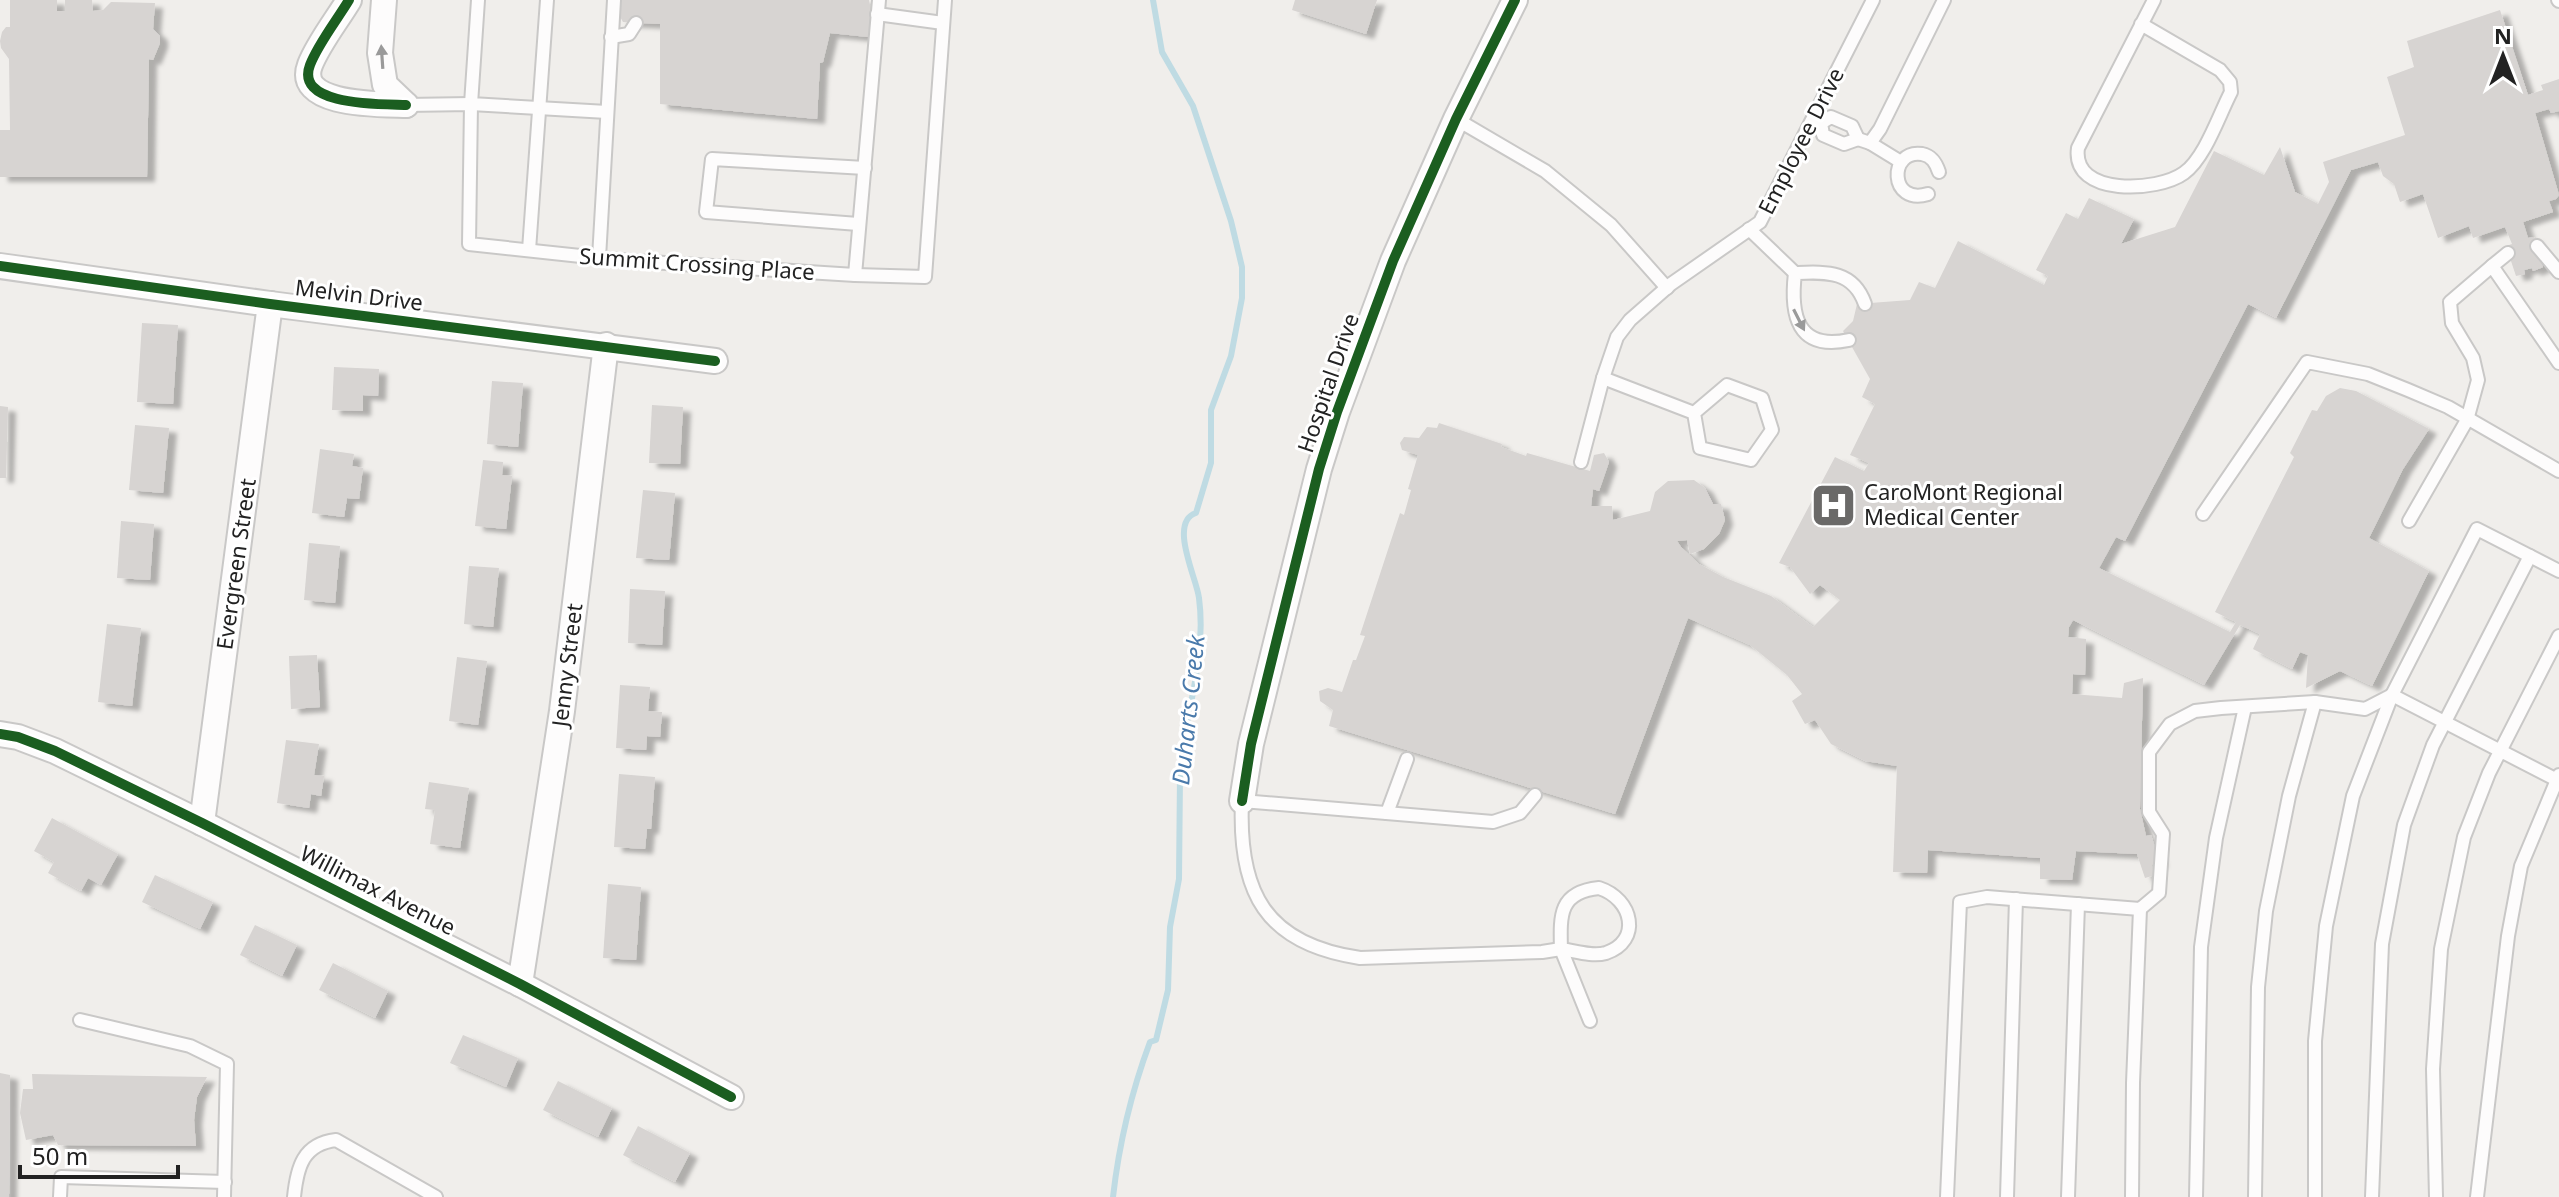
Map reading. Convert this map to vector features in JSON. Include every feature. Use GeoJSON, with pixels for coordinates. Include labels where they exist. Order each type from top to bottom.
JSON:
{"type":"FeatureCollection","features":[{"type":"Feature","properties":{"kind":"street"},"geometry":{"type":"LineString","coordinates":[[349,0],[309,67],[310,80],[329,98],[406,105]]}},
{"type":"Feature","properties":{"kind":"street"},"geometry":{"type":"LineString","coordinates":[[384,0],[380,53],[385,85],[406,105]]}},
{"type":"Feature","properties":{"kind":"street","name":"Hospital Drive"},"geometry":{"type":"LineString","coordinates":[[1242,801],[1251,744],[1319,469],[1337,412],[1393,261],[1456,119],[1515,0]]}},
{"type":"Feature","properties":{"kind":"street","name":"Melvin Drive"},"geometry":{"type":"LineString","coordinates":[[0,266],[715,361]]}},
{"type":"Feature","properties":{"kind":"street","name":"Evergreen Street"},"geometry":{"type":"LineString","coordinates":[[202,823],[270,304]]}},
{"type":"Feature","properties":{"kind":"street","name":"Jenny Street"},"geometry":{"type":"LineString","coordinates":[[520,984],[562,711],[606,345]]}},
{"type":"Feature","properties":{"kind":"street","name":"Willimax Avenue"},"geometry":{"type":"LineString","coordinates":[[0,734],[18,737],[55,751],[202,823],[520,984],[731,1097]]}},
{"type":"Feature","properties":{"kind":"lane"},"geometry":{"type":"LineString","coordinates":[[471,104],[478,0]]}},
{"type":"Feature","properties":{"kind":"lane"},"geometry":{"type":"LineString","coordinates":[[529,250],[547,0]]}},
{"type":"Feature","properties":{"kind":"lane"},"geometry":{"type":"LineString","coordinates":[[599,258],[614,0]]}},
{"type":"Feature","properties":{"kind":"lane"},"geometry":{"type":"LineString","coordinates":[[855,275],[879,0]]}},
{"type":"Feature","properties":{"kind":"lane"},"geometry":{"type":"LineString","coordinates":[[877,14],[943,23],[945,0]]}},
{"type":"Feature","properties":{"kind":"lane","name":"Employee Drive"},"geometry":{"type":"LineString","coordinates":[[1603,378],[1617,337],[1630,320],[1667,288],[1760,222],[1817,121],[1873,0]]}},
{"type":"Feature","properties":{"kind":"lane"},"geometry":{"type":"LineString","coordinates":[[1901,162],[1864,141],[1852,126],[1831,117],[1817,121],[1823,135],[1844,144],[1864,141],[1880,129],[1944,0]]}},
{"type":"Feature","properties":{"kind":"lane"},"geometry":{"type":"LineString","coordinates":[[2141,24],[2220,70],[2230,82],[2231,92],[2196,162],[2182,175],[2131,189],[2115,188],[2080,168],[2076,159],[2078,148],[2141,24],[2154,0]]}},
{"type":"Feature","properties":{"kind":"lane"},"geometry":{"type":"LineString","coordinates":[[611,37],[629,34],[636,23]]}},
{"type":"Feature","properties":{"kind":"lane","name":"Summit Crossing Place"},"geometry":{"type":"LineString","coordinates":[[471,104],[469,244],[599,258],[925,277],[943,23]]}},
{"type":"Feature","properties":{"kind":"lane"},"geometry":{"type":"LineString","coordinates":[[406,105],[471,104],[607,112]]}},
{"type":"Feature","properties":{"kind":"lane"},"geometry":{"type":"LineString","coordinates":[[1456,119],[1545,171],[1611,225],[1667,288]]}},
{"type":"Feature","properties":{"kind":"lane"},"geometry":{"type":"LineString","coordinates":[[1928,194],[1914,195],[1902,188],[1897,175],[1901,162],[1913,154],[1926,155],[1937,164],[1939,172]]}},
{"type":"Feature","properties":{"kind":"lane"},"geometry":{"type":"LineString","coordinates":[[858,224],[706,212],[712,159],[865,168]]}},
{"type":"Feature","properties":{"kind":"lane"},"geometry":{"type":"LineString","coordinates":[[1749,229],[1795,273],[1839,275],[1852,281],[1865,304]]}},
{"type":"Feature","properties":{"kind":"lane"},"geometry":{"type":"LineString","coordinates":[[2537,246],[2559,272]]}},
{"type":"Feature","properties":{"kind":"lane"},"geometry":{"type":"LineString","coordinates":[[2409,521],[2467,420],[2478,380],[2473,358],[2452,323],[2450,302],[2508,253]]}},
{"type":"Feature","properties":{"kind":"lane"},"geometry":{"type":"LineString","coordinates":[[2492,266],[2559,363]]}},
{"type":"Feature","properties":{"kind":"lane"},"geometry":{"type":"LineString","coordinates":[[1795,273],[1792,301],[1796,321],[1807,334],[1831,344],[1849,340]]}},
{"type":"Feature","properties":{"kind":"lane"},"geometry":{"type":"LineString","coordinates":[[2203,514],[2307,362],[2368,374],[2448,407],[2559,471]]}},
{"type":"Feature","properties":{"kind":"lane"},"geometry":{"type":"LineString","coordinates":[[1581,462],[1603,378],[1694,413]]}},
{"type":"Feature","properties":{"kind":"lane"},"geometry":{"type":"LineString","coordinates":[[1727,385],[1762,398],[1772,430],[1751,460],[1700,448],[1694,413],[1727,385]]}},
{"type":"Feature","properties":{"kind":"lane"},"geometry":{"type":"LineString","coordinates":[[2315,1197],[2315,1041],[2326,926],[2353,796],[2392,695],[2477,529],[2559,571]]}},
{"type":"Feature","properties":{"kind":"lane"},"geometry":{"type":"LineString","coordinates":[[2372,1197],[2382,944],[2404,825],[2433,745],[2530,556]]}},
{"type":"Feature","properties":{"kind":"lane"},"geometry":{"type":"LineString","coordinates":[[2436,1197],[2433,1069],[2441,949],[2464,837],[2489,773],[2559,636]]}},
{"type":"Feature","properties":{"kind":"lane"},"geometry":{"type":"LineString","coordinates":[[1947,1197],[1960,902],[1987,897],[2140,909],[2159,893],[2163,834],[2149,812],[2149,752],[2170,724],[2195,711],[2245,707],[2315,702],[2365,709],[2392,695]]}},
{"type":"Feature","properties":{"kind":"lane"},"geometry":{"type":"LineString","coordinates":[[2392,695],[2558,779],[2521,866],[2508,936],[2477,1197]]}},
{"type":"Feature","properties":{"kind":"lane"},"geometry":{"type":"LineString","coordinates":[[2255,1197],[2258,987],[2266,911],[2289,796],[2315,702]]}},
{"type":"Feature","properties":{"kind":"lane"},"geometry":{"type":"LineString","coordinates":[[2196,1197],[2201,947],[2216,838],[2245,707]]}},
{"type":"Feature","properties":{"kind":"lane"},"geometry":{"type":"LineString","coordinates":[[1387,813],[1407,759]]}},
{"type":"Feature","properties":{"kind":"lane"},"geometry":{"type":"LineString","coordinates":[[1535,795],[1520,813],[1493,822],[1242,801],[1241,843],[1255,892],[1269,915],[1288,935],[1333,954],[1360,958],[1561,949],[1590,954],[1609,952],[1622,942],[1628,929],[1629,916],[1623,902],[1613,893],[1599,888],[1577,892],[1562,911],[1561,949],[1590,1021]]}},
{"type":"Feature","properties":{"kind":"lane"},"geometry":{"type":"LineString","coordinates":[[2007,1197],[2016,899]]}},
{"type":"Feature","properties":{"kind":"lane"},"geometry":{"type":"LineString","coordinates":[[2068,1197],[2078,904]]}},
{"type":"Feature","properties":{"kind":"lane"},"geometry":{"type":"LineString","coordinates":[[2132,1197],[2140,909]]}},
{"type":"Feature","properties":{"kind":"lane"},"geometry":{"type":"LineString","coordinates":[[80,1020],[190,1046],[227,1064],[224,1197]]}},
{"type":"Feature","properties":{"kind":"lane"},"geometry":{"type":"LineString","coordinates":[[294,1197],[296,1177],[305,1155],[319,1142],[336,1140],[436,1197]]}},
{"type":"Feature","properties":{"kind":"lane"},"geometry":{"type":"LineString","coordinates":[[60,1197],[61,1177],[225,1182]]}},
{"type":"Feature","properties":{"kind":"building"},"geometry":{"type":"Polygon","coordinates":[[[10,0],[57,0],[57,11],[65,11],[65,0],[92,0],[93,11],[103,10],[111,2],[155,3],[153,29],[160,36],[160,43],[153,60],[149,59],[147,177],[0,177],[0,130],[10,130],[9,59],[0,41],[2,32],[10,27],[10,0]]]}},
{"type":"Feature","properties":{"kind":"building"},"geometry":{"type":"Polygon","coordinates":[[[619,0],[869,0],[873,21],[868,37],[830,33],[823,62],[820,63],[817,119],[660,104],[660,24],[623,22],[618,13],[619,0]]]}},
{"type":"Feature","properties":{"kind":"building"},"geometry":{"type":"Polygon","coordinates":[[[1295,0],[1377,0],[1366,34],[1292,10],[1295,0]]]}},
{"type":"Feature","properties":{"kind":"building"},"geometry":{"type":"Polygon","coordinates":[[[2500,10],[2528,95],[2543,90],[2541,85],[2559,79],[2559,111],[2551,113],[2549,109],[2535,113],[2559,195],[2549,201],[2553,212],[2523,222],[2528,238],[2534,237],[2543,267],[2524,270],[2525,274],[2516,276],[2506,246],[2512,244],[2505,227],[2473,238],[2469,226],[2438,238],[2423,194],[2400,202],[2394,184],[2383,176],[2378,162],[2351,170],[2276,318],[2248,304],[2125,541],[2116,537],[2099,568],[2230,632],[2236,622],[2215,612],[2294,457],[2290,453],[2312,410],[2317,411],[2326,396],[2340,388],[2356,391],[2429,429],[2403,469],[2369,538],[2429,571],[2372,686],[2340,671],[2306,688],[2308,655],[2300,652],[2292,669],[2253,649],[2260,634],[2240,625],[2204,685],[2073,620],[2069,627],[2068,637],[2086,639],[2085,675],[2073,674],[2072,694],[2122,698],[2124,683],[2143,678],[2140,809],[2146,836],[2151,835],[2160,862],[2152,865],[2155,875],[2145,878],[2137,854],[2076,851],[2072,880],[2040,879],[2040,858],[1928,850],[1927,873],[1893,872],[1897,766],[1865,761],[1831,744],[1815,720],[1805,724],[1792,701],[1802,694],[1787,675],[1750,645],[1688,618],[1615,814],[1329,726],[1333,710],[1320,701],[1319,691],[1328,688],[1342,692],[1365,636],[1360,635],[1400,513],[1404,515],[1411,490],[1408,489],[1418,455],[1402,450],[1400,443],[1404,437],[1419,438],[1427,427],[1437,428],[1439,423],[1502,444],[1501,447],[1526,456],[1527,453],[1590,471],[1594,455],[1604,453],[1609,462],[1599,491],[1593,489],[1591,506],[1612,506],[1613,520],[1650,511],[1655,492],[1668,481],[1694,480],[1705,488],[1713,504],[1721,504],[1725,520],[1719,534],[1704,549],[1690,554],[1687,540],[1677,541],[1681,547],[1699,564],[1771,596],[1813,627],[1840,600],[1820,585],[1810,594],[1790,567],[1779,563],[1835,457],[1864,471],[1869,463],[1850,455],[1875,404],[1862,397],[1870,379],[1843,331],[1853,321],[1857,304],[1910,300],[1919,282],[1935,288],[1958,241],[2044,285],[2048,276],[2036,270],[2066,213],[2078,219],[2089,198],[2134,219],[2121,244],[2175,227],[2214,151],[2264,175],[2280,147],[2295,192],[2318,204],[2329,182],[2323,162],[2405,135],[2387,77],[2414,67],[2407,41],[2500,10]]]}},
{"type":"Feature","properties":{"kind":"building"},"geometry":{"type":"Polygon","coordinates":[[[142,323],[178,325],[173,404],[137,402],[142,323]]]}},
{"type":"Feature","properties":{"kind":"building"},"geometry":{"type":"Polygon","coordinates":[[[334,367],[379,369],[378,396],[363,395],[363,411],[332,410],[334,367]]]}},
{"type":"Feature","properties":{"kind":"building"},"geometry":{"type":"Polygon","coordinates":[[[492,381],[523,383],[518,447],[487,444],[492,381]]]}},
{"type":"Feature","properties":{"kind":"building"},"geometry":{"type":"Polygon","coordinates":[[[652,405],[683,407],[680,464],[649,463],[652,405]]]}},
{"type":"Feature","properties":{"kind":"building"},"geometry":{"type":"Polygon","coordinates":[[[0,406],[8,407],[6,478],[0,478],[0,406]]]}},
{"type":"Feature","properties":{"kind":"building"},"geometry":{"type":"Polygon","coordinates":[[[135,425],[169,428],[163,493],[129,490],[135,425]]]}},
{"type":"Feature","properties":{"kind":"building"},"geometry":{"type":"Polygon","coordinates":[[[320,449],[354,454],[352,466],[363,468],[359,499],[347,498],[344,517],[312,513],[320,449]]]}},
{"type":"Feature","properties":{"kind":"building"},"geometry":{"type":"Polygon","coordinates":[[[483,460],[503,462],[502,475],[512,476],[506,529],[475,526],[483,460]]]}},
{"type":"Feature","properties":{"kind":"building"},"geometry":{"type":"Polygon","coordinates":[[[643,490],[675,493],[669,560],[636,558],[643,490]]]}},
{"type":"Feature","properties":{"kind":"building"},"geometry":{"type":"Polygon","coordinates":[[[121,521],[154,524],[150,580],[117,578],[121,521]]]}},
{"type":"Feature","properties":{"kind":"building"},"geometry":{"type":"Polygon","coordinates":[[[309,543],[340,546],[335,603],[304,600],[309,543]]]}},
{"type":"Feature","properties":{"kind":"building"},"geometry":{"type":"Polygon","coordinates":[[[469,566],[499,568],[493,627],[464,624],[469,566]]]}},
{"type":"Feature","properties":{"kind":"building"},"geometry":{"type":"Polygon","coordinates":[[[630,589],[665,591],[662,645],[628,643],[630,589]]]}},
{"type":"Feature","properties":{"kind":"building"},"geometry":{"type":"Polygon","coordinates":[[[107,624],[141,628],[132,706],[98,702],[107,624]]]}},
{"type":"Feature","properties":{"kind":"building"},"geometry":{"type":"Polygon","coordinates":[[[317,655],[320,707],[291,709],[289,656],[317,655]]]}},
{"type":"Feature","properties":{"kind":"building"},"geometry":{"type":"Polygon","coordinates":[[[457,657],[487,661],[478,725],[449,721],[457,657]]]}},
{"type":"Feature","properties":{"kind":"building"},"geometry":{"type":"Polygon","coordinates":[[[620,685],[650,687],[648,711],[662,712],[660,737],[647,736],[646,750],[616,748],[620,685]]]}},
{"type":"Feature","properties":{"kind":"building"},"geometry":{"type":"Polygon","coordinates":[[[286,740],[319,744],[314,775],[324,776],[321,796],[311,794],[309,808],[277,803],[286,740]]]}},
{"type":"Feature","properties":{"kind":"building"},"geometry":{"type":"Polygon","coordinates":[[[619,774],[655,777],[651,829],[647,829],[645,849],[614,847],[619,774]]]}},
{"type":"Feature","properties":{"kind":"building"},"geometry":{"type":"Polygon","coordinates":[[[429,782],[469,788],[460,848],[430,844],[435,810],[425,809],[429,782]]]}},
{"type":"Feature","properties":{"kind":"building"},"geometry":{"type":"Polygon","coordinates":[[[52,818],[118,854],[101,885],[88,878],[81,891],[48,873],[54,862],[34,851],[52,818]]]}},
{"type":"Feature","properties":{"kind":"building"},"geometry":{"type":"Polygon","coordinates":[[[155,875],[213,902],[200,929],[142,902],[155,875]]]}},
{"type":"Feature","properties":{"kind":"building"},"geometry":{"type":"Polygon","coordinates":[[[608,884],[641,887],[636,960],[603,958],[608,884]]]}},
{"type":"Feature","properties":{"kind":"building"},"geometry":{"type":"Polygon","coordinates":[[[255,925],[297,945],[282,976],[240,955],[255,925]]]}},
{"type":"Feature","properties":{"kind":"building"},"geometry":{"type":"Polygon","coordinates":[[[333,963],[388,991],[375,1018],[319,990],[333,963]]]}},
{"type":"Feature","properties":{"kind":"building"},"geometry":{"type":"Polygon","coordinates":[[[463,1035],[518,1058],[506,1087],[450,1063],[463,1035]]]}},
{"type":"Feature","properties":{"kind":"building"},"geometry":{"type":"Polygon","coordinates":[[[0,1073],[10,1075],[9,1197],[0,1197],[0,1073]]]}},
{"type":"Feature","properties":{"kind":"building"},"geometry":{"type":"Polygon","coordinates":[[[32,1074],[207,1077],[197,1097],[194,1120],[196,1146],[58,1145],[53,1135],[26,1140],[20,1113],[23,1089],[33,1089],[32,1074]]]}},
{"type":"Feature","properties":{"kind":"building"},"geometry":{"type":"Polygon","coordinates":[[[558,1081],[612,1108],[598,1137],[543,1110],[558,1081]]]}},
{"type":"Feature","properties":{"kind":"building"},"geometry":{"type":"Polygon","coordinates":[[[638,1126],[690,1153],[675,1182],[623,1155],[638,1126]]]}},
{"type":"Feature","properties":{"kind":"waterway","name":"Duharts Creek"},"geometry":{"type":"LineString","coordinates":[[1113,1197],[1132,1099],[1150,1042],[1156,1040],[1168,990],[1170,927],[1179,879],[1180,775],[1201,632],[1199,598],[1186,552],[1184,527],[1188,518],[1196,513],[1211,463],[1211,410],[1231,356],[1242,298],[1242,267],[1231,221],[1193,106],[1162,52],[1153,0]]}},
{"type":"Feature","properties":{"kind":"cycle path"},"geometry":{"type":"LineString","coordinates":[[349,0],[313,57],[309,79],[315,89],[328,96],[362,103],[406,105]]}},
{"type":"Feature","properties":{"kind":"cycle path"},"geometry":{"type":"LineString","coordinates":[[1242,801],[1251,744],[1319,469],[1337,412],[1393,261],[1456,119],[1515,0]]}},
{"type":"Feature","properties":{"kind":"cycle path"},"geometry":{"type":"LineString","coordinates":[[0,266],[715,361]]}},
{"type":"Feature","properties":{"kind":"cycle path"},"geometry":{"type":"LineString","coordinates":[[0,734],[18,737],[55,751],[202,823],[520,984],[731,1097]]}},
{"type":"Feature","properties":{"kind":"place","name":"CaroMont Regional Medical Center"},"geometry":{"type":"Point","coordinates":[1833,505]}}]}
